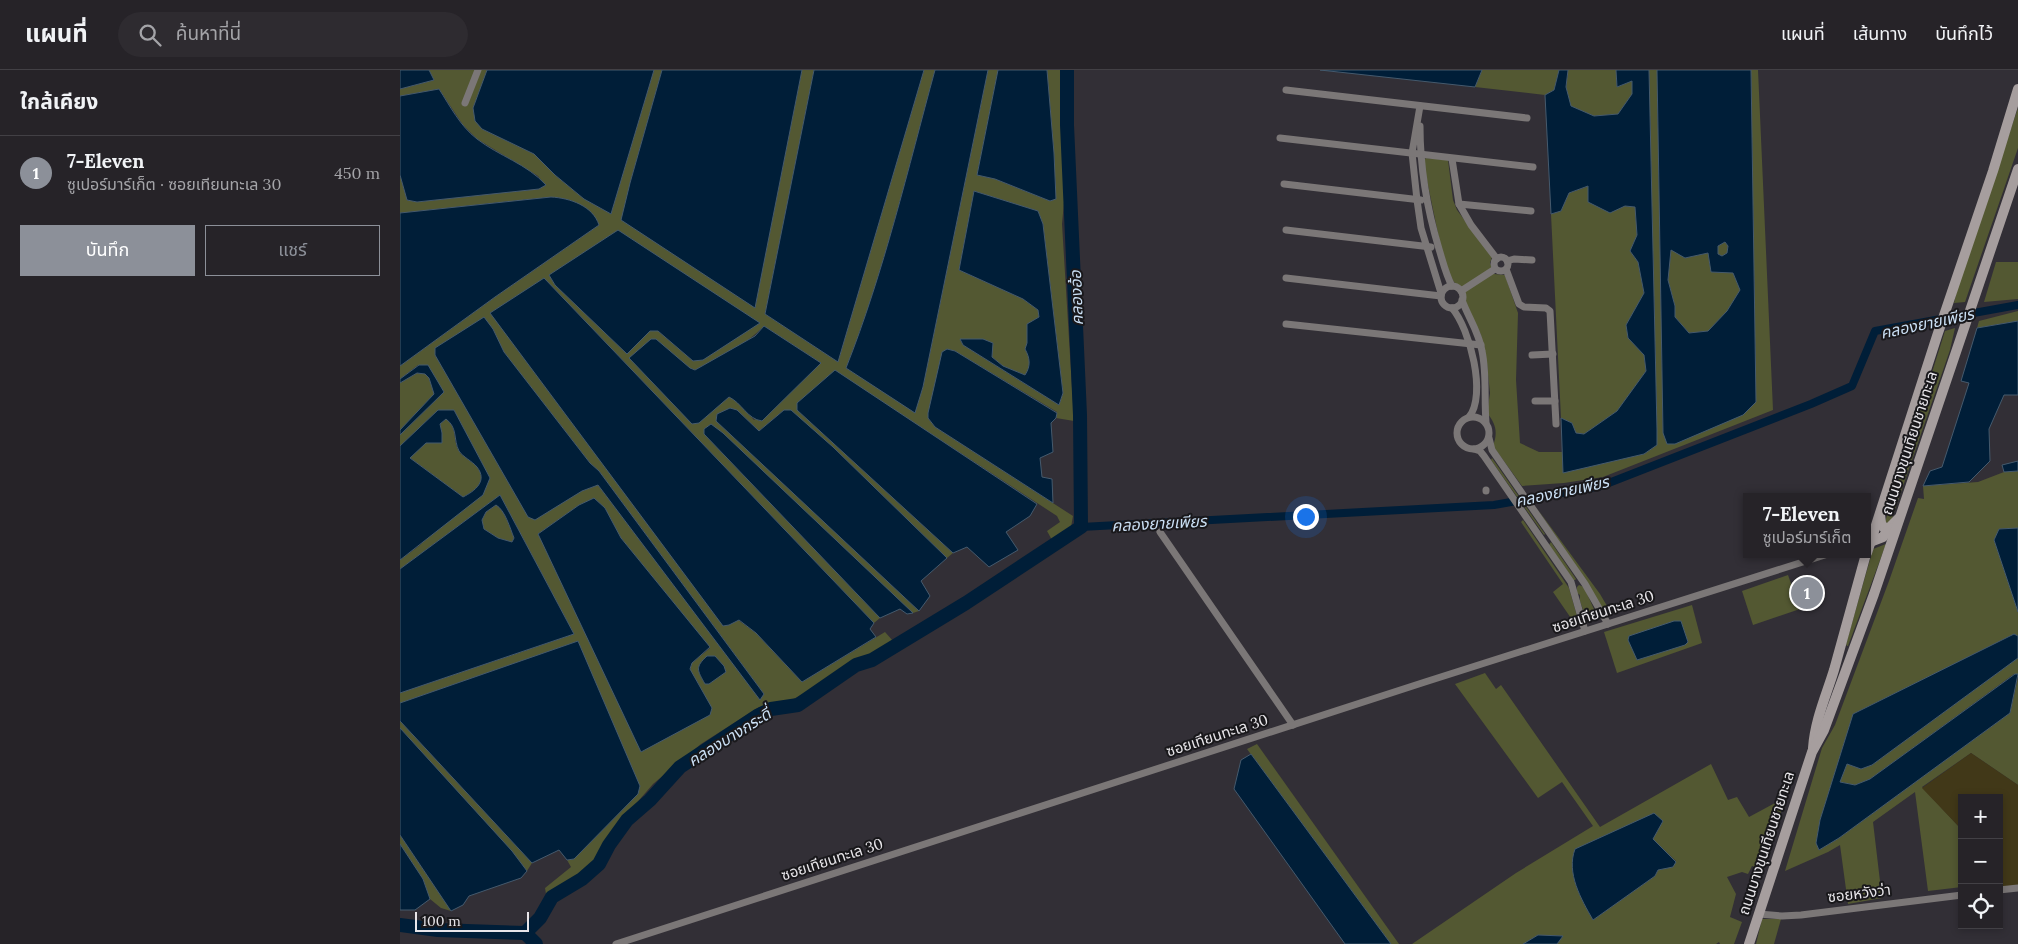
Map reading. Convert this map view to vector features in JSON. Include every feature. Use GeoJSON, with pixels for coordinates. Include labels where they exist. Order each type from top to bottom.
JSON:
{"type":"FeatureCollection","features":[{"type":"Feature","properties":{"kind":"main road","name":"ถนนบางขุนเทียนชายทะเล"},"geometry":{"type":"LineString","coordinates":[[1871,537],[1993,171],[2018,89]]}},
{"type":"Feature","properties":{"kind":"main road","name":"ถนนบางขุนเทียนชายทะเล"},"geometry":{"type":"LineString","coordinates":[[1749,944],[1812,752],[1824,730],[1874,594],[2018,169]]}},
{"type":"Feature","properties":{"kind":"main road"},"geometry":{"type":"LineString","coordinates":[[1880,513],[1881,523],[1884,528],[1889,528]]}},
{"type":"Feature","properties":{"kind":"main road"},"geometry":{"type":"LineString","coordinates":[[1871,541],[1883,537],[1901,514]]}},
{"type":"Feature","properties":{"kind":"main road","name":"ถนนบางขุนเทียนชายทะเล"},"geometry":{"type":"LineString","coordinates":[[1812,752],[1821,705],[1833,672],[1866,558]]}},
{"type":"Feature","properties":{"kind":"street"},"geometry":{"type":"LineString","coordinates":[[465,103],[478,70]]}},
{"type":"Feature","properties":{"kind":"street"},"geometry":{"type":"LineString","coordinates":[[1286,90],[1527,118]]}},
{"type":"Feature","properties":{"kind":"street"},"geometry":{"type":"LineString","coordinates":[[1420,106],[1416,154],[1417,200],[1421,228],[1441,294],[1442,304],[1452,308],[1457,314],[1474,355],[1476,401],[1474,411],[1460,423],[1457,433],[1458,438],[1464,446],[1480,452],[1572,582],[1585,631]]}},
{"type":"Feature","properties":{"kind":"street"},"geometry":{"type":"LineString","coordinates":[[1280,138],[1533,167]]}},
{"type":"Feature","properties":{"kind":"street"},"geometry":{"type":"LineString","coordinates":[[1416,154],[1434,234],[1452,286],[1461,292],[1462,300],[1481,346],[1485,373],[1486,422],[1490,430],[1489,438],[1492,450],[1583,581],[1608,624]]}},
{"type":"Feature","properties":{"kind":"street"},"geometry":{"type":"LineString","coordinates":[[1452,159],[1459,204],[1471,226],[1497,259]]}},
{"type":"Feature","properties":{"kind":"street"},"geometry":{"type":"LineString","coordinates":[[1284,184],[1427,201]]}},
{"type":"Feature","properties":{"kind":"street"},"geometry":{"type":"LineString","coordinates":[[1459,204],[1531,211]]}},
{"type":"Feature","properties":{"kind":"street"},"geometry":{"type":"LineString","coordinates":[[1286,230],[1439,248]]}},
{"type":"Feature","properties":{"kind":"street"},"geometry":{"type":"LineString","coordinates":[[1497,259],[1504,258],[1507,261],[1514,259],[1532,260]]}},
{"type":"Feature","properties":{"kind":"street"},"geometry":{"type":"LineString","coordinates":[[1495,269],[1494,265],[1497,259]]}},
{"type":"Feature","properties":{"kind":"street"},"geometry":{"type":"LineString","coordinates":[[1507,261],[1506,269],[1519,304],[1524,307],[1546,308],[1550,311],[1556,424]]}},
{"type":"Feature","properties":{"kind":"street"},"geometry":{"type":"LineString","coordinates":[[1495,269],[1502,272],[1506,269]]}},
{"type":"Feature","properties":{"kind":"street"},"geometry":{"type":"LineString","coordinates":[[1461,292],[1495,269]]}},
{"type":"Feature","properties":{"kind":"street"},"geometry":{"type":"LineString","coordinates":[[1286,278],[1441,294]]}},
{"type":"Feature","properties":{"kind":"street"},"geometry":{"type":"LineString","coordinates":[[1441,294],[1446,288],[1452,286]]}},
{"type":"Feature","properties":{"kind":"street"},"geometry":{"type":"LineString","coordinates":[[1452,308],[1459,306],[1462,300]]}},
{"type":"Feature","properties":{"kind":"street"},"geometry":{"type":"LineString","coordinates":[[1286,324],[1481,346]]}},
{"type":"Feature","properties":{"kind":"street"},"geometry":{"type":"LineString","coordinates":[[1532,354],[1553,354]]}},
{"type":"Feature","properties":{"kind":"street"},"geometry":{"type":"LineString","coordinates":[[1535,401],[1555,401]]}},
{"type":"Feature","properties":{"kind":"street"},"geometry":{"type":"LineString","coordinates":[[1469,417],[1480,418],[1486,422]]}},
{"type":"Feature","properties":{"kind":"street"},"geometry":{"type":"LineString","coordinates":[[1474,449],[1484,445],[1489,438]]}},
{"type":"Feature","properties":{"kind":"street"},"geometry":{"type":"LineString","coordinates":[[1160,532],[1293,725]]}},
{"type":"Feature","properties":{"kind":"street"},"geometry":{"type":"LineString","coordinates":[[1542,541],[1551,536]]}},
{"type":"Feature","properties":{"kind":"street","name":"ซอยเทียนทะเล 30"},"geometry":{"type":"LineString","coordinates":[[616,944],[1815,558]]}},
{"type":"Feature","properties":{"kind":"street"},"geometry":{"type":"LineString","coordinates":[[1574,589],[1574,584],[1578,581],[1583,581]]}},
{"type":"Feature","properties":{"kind":"street"},"geometry":{"type":"LineString","coordinates":[[2003,890],[2018,888]]}},
{"type":"Feature","properties":{"kind":"street","name":"ซอยหวังว่า"},"geometry":{"type":"LineString","coordinates":[[1759,914],[1801,915],[1958,895]]}},
{"type":"Feature","properties":{"kind":"green space"},"geometry":{"type":"Polygon","coordinates":[[[429,70],[487,70],[473,108],[482,129],[534,154],[555,175],[584,199],[611,214],[654,70],[662,70],[630,183],[755,307],[802,70],[814,70],[765,314],[838,362],[924,70],[935,70],[884,258],[846,368],[915,412],[923,387],[988,70],[998,70],[977,175],[995,179],[1050,201],[1056,198],[1047,70],[1060,70],[1065,191],[1062,224],[1074,421],[1056,418],[1057,412],[955,351],[947,349],[928,418],[935,427],[1073,516],[1071,527],[1052,540],[1047,531],[1060,522],[1057,516],[835,371],[797,410],[953,553],[947,558],[833,447],[784,410],[759,431],[737,410],[717,421],[919,611],[913,613],[704,434],[880,618],[874,623],[544,278],[729,625],[738,620],[756,633],[802,682],[885,632],[893,641],[788,702],[759,707],[701,744],[653,784],[615,828],[597,859],[574,879],[546,894],[545,888],[571,867],[567,860],[574,859],[638,794],[578,641],[400,703],[400,693],[574,634],[500,495],[400,569],[400,560],[419,546],[490,478],[454,410],[438,410],[400,446],[400,435],[444,392],[418,365],[400,379],[400,366],[599,225],[596,218],[580,204],[566,199],[551,197],[400,213],[400,175],[407,200],[417,202],[539,189],[545,185],[538,176],[477,139],[463,125],[439,89],[400,96],[400,89],[434,80],[429,70]],[[974,191],[959,270],[1023,299],[1038,310],[1039,317],[1027,325],[1030,368],[1025,375],[1003,366],[992,357],[960,340],[963,345],[1059,405],[1063,393],[1043,224],[1038,211],[974,191]],[[549,275],[555,285],[627,354],[650,331],[658,331],[693,361],[703,359],[759,323],[549,275]],[[764,326],[732,351],[713,361],[695,370],[690,368],[721,403],[729,397],[736,400],[754,420],[821,363],[764,326]],[[493,329],[435,355],[449,376],[582,491],[598,485],[760,699],[764,694],[599,471],[590,463],[504,352],[493,329]],[[594,498],[579,505],[538,534],[700,686],[690,670],[692,663],[710,648],[621,538],[605,508],[594,498]]]}},
{"type":"Feature","properties":{"kind":"green space"},"geometry":{"type":"Polygon","coordinates":[[[1482,70],[1559,70],[1554,90],[1545,95],[1475,87],[1482,70]]]}},
{"type":"Feature","properties":{"kind":"green space"},"geometry":{"type":"Polygon","coordinates":[[[1568,70],[1616,70],[1617,87],[1632,81],[1632,94],[1618,114],[1594,116],[1570,106],[1566,87],[1568,70]]]}},
{"type":"Feature","properties":{"kind":"green space"},"geometry":{"type":"Polygon","coordinates":[[[1649,70],[1657,70],[1663,433],[1756,402],[1751,70],[1758,70],[1773,410],[1603,477],[1564,483],[1522,486],[1493,446],[1495,428],[1487,413],[1490,393],[1481,335],[1465,303],[1465,294],[1461,287],[1454,282],[1448,271],[1441,248],[1423,161],[1426,158],[1448,160],[1453,200],[1457,210],[1492,257],[1490,263],[1494,274],[1505,275],[1518,313],[1516,380],[1520,443],[1539,452],[1562,452],[1564,472],[1644,454],[1657,445],[1649,70]]]}},
{"type":"Feature","properties":{"kind":"green space"},"geometry":{"type":"Polygon","coordinates":[[[2018,108],[2018,148],[1965,302],[1954,303],[1960,278],[2018,108]]]}},
{"type":"Feature","properties":{"kind":"green space"},"geometry":{"type":"Polygon","coordinates":[[[1589,186],[1625,206],[1635,207],[1637,235],[1630,251],[1638,262],[1644,293],[1626,325],[1628,338],[1644,355],[1646,371],[1617,411],[1584,434],[1576,433],[1572,423],[1561,418],[1551,214],[1561,211],[1569,193],[1589,186]]]}},
{"type":"Feature","properties":{"kind":"green space"},"geometry":{"type":"Polygon","coordinates":[[[1725,242],[1728,246],[1727,253],[1722,256],[1718,254],[1718,246],[1725,242]]]}},
{"type":"Feature","properties":{"kind":"green space"},"geometry":{"type":"Polygon","coordinates":[[[1671,249],[1708,253],[1733,273],[1740,290],[1727,311],[1708,331],[1689,333],[1675,317],[1675,306],[1668,280],[1671,249]]]}},
{"type":"Feature","properties":{"kind":"green space"},"geometry":{"type":"Polygon","coordinates":[[[1996,262],[2018,262],[2018,299],[1984,302],[1996,262]]]}},
{"type":"Feature","properties":{"kind":"green space"},"geometry":{"type":"Polygon","coordinates":[[[2018,311],[2018,321],[1977,328],[1979,321],[2018,311]]]}},
{"type":"Feature","properties":{"kind":"green space"},"geometry":{"type":"Polygon","coordinates":[[[1955,328],[1950,350],[1890,524],[1885,522],[1945,331],[1955,328]]]}},
{"type":"Feature","properties":{"kind":"green space"},"geometry":{"type":"Polygon","coordinates":[[[417,373],[425,374],[429,378],[434,394],[400,430],[400,383],[417,373]]]}},
{"type":"Feature","properties":{"kind":"green space"},"geometry":{"type":"Polygon","coordinates":[[[446,419],[454,430],[459,451],[480,472],[481,481],[479,485],[463,497],[409,457],[442,433],[440,424],[446,419]]]}},
{"type":"Feature","properties":{"kind":"green space"},"geometry":{"type":"Polygon","coordinates":[[[1492,458],[1545,534],[1544,535],[1491,460],[1492,458]]]}},
{"type":"Feature","properties":{"kind":"green space"},"geometry":{"type":"Polygon","coordinates":[[[2018,471],[2018,528],[1999,529],[1994,540],[2018,612],[2018,636],[2014,634],[1853,714],[1820,820],[1816,843],[1819,850],[1839,838],[2010,713],[2018,678],[2018,785],[1971,753],[1922,787],[1958,826],[1958,887],[1928,891],[1915,792],[1873,822],[1882,898],[1848,904],[1840,845],[1785,871],[1822,748],[1835,725],[1918,498],[1924,499],[1923,486],[1978,482],[2004,472],[2018,471]]]}},
{"type":"Feature","properties":{"kind":"green space"},"geometry":{"type":"Polygon","coordinates":[[[496,505],[507,520],[514,538],[512,542],[498,538],[484,529],[482,520],[486,512],[496,505]]]}},
{"type":"Feature","properties":{"kind":"green space"},"geometry":{"type":"Polygon","coordinates":[[[1536,507],[1600,594],[1610,611],[1609,614],[1606,615],[1588,584],[1536,507]]]}},
{"type":"Feature","properties":{"kind":"green space"},"geometry":{"type":"Polygon","coordinates":[[[1523,520],[1569,588],[1579,623],[1575,624],[1553,592],[1563,584],[1521,522],[1523,520]]]}},
{"type":"Feature","properties":{"kind":"green space"},"geometry":{"type":"Polygon","coordinates":[[[1551,542],[1575,580],[1573,580],[1549,545],[1551,542]]]}},
{"type":"Feature","properties":{"kind":"green space"},"geometry":{"type":"Polygon","coordinates":[[[1886,544],[1847,646],[1846,644],[1873,549],[1886,544]]]}},
{"type":"Feature","properties":{"kind":"green space"},"geometry":{"type":"Polygon","coordinates":[[[1788,575],[1800,609],[1753,625],[1742,591],[1788,575]]]}},
{"type":"Feature","properties":{"kind":"green space"},"geometry":{"type":"Polygon","coordinates":[[[1579,585],[1584,587],[1597,616],[1590,621],[1586,619],[1580,595],[1577,593],[1579,585]]]}},
{"type":"Feature","properties":{"kind":"green space"},"geometry":{"type":"Polygon","coordinates":[[[1692,605],[1702,643],[1617,673],[1604,632],[1692,605]]]}},
{"type":"Feature","properties":{"kind":"green space"},"geometry":{"type":"Polygon","coordinates":[[[2018,658],[2018,674],[2014,674],[1870,779],[1855,785],[1840,782],[1847,764],[1861,769],[1872,765],[2018,658]]]}},
{"type":"Feature","properties":{"kind":"green space"},"geometry":{"type":"Polygon","coordinates":[[[1485,673],[1496,689],[1501,685],[1600,827],[1711,764],[1728,800],[1737,797],[1749,817],[1775,803],[1782,804],[1780,819],[1761,869],[1752,866],[1748,874],[1742,872],[1727,877],[1736,894],[1730,917],[1742,922],[1734,944],[1720,944],[1719,942],[1716,944],[1557,944],[1563,936],[1538,935],[1523,944],[1412,944],[1516,873],[1593,826],[1562,782],[1538,798],[1455,684],[1485,673]],[[1663,821],[1574,880],[1593,920],[1655,876],[1658,870],[1676,861],[1653,839],[1663,821]]]}},
{"type":"Feature","properties":{"kind":"green space"},"geometry":{"type":"Polygon","coordinates":[[[400,721],[532,863],[527,871],[400,728],[400,721]]]}},
{"type":"Feature","properties":{"kind":"green space"},"geometry":{"type":"Polygon","coordinates":[[[1257,744],[1399,944],[1391,944],[1247,749],[1257,744]]]}},
{"type":"Feature","properties":{"kind":"green space"},"geometry":{"type":"Polygon","coordinates":[[[400,835],[451,911],[441,908],[430,899],[423,879],[400,844],[400,835]]]}},
{"type":"Feature","properties":{"kind":"green space"},"geometry":{"type":"Polygon","coordinates":[[[1762,919],[1781,919],[1774,944],[1756,944],[1762,919]]]}},
{"type":"Feature","properties":{"kind":"sand"},"geometry":{"type":"Polygon","coordinates":[[[1971,753],[2018,785],[2018,885],[2003,887],[2003,794],[1958,794],[1958,826],[1922,788],[1971,753]]]}},
{"type":"Feature","properties":{"kind":"water"},"geometry":{"type":"Polygon","coordinates":[[[400,70],[429,70],[434,80],[400,89],[400,70]]]}},
{"type":"Feature","properties":{"kind":"water"},"geometry":{"type":"Polygon","coordinates":[[[487,70],[654,70],[611,214],[584,199],[555,175],[534,154],[482,129],[475,121],[473,108],[487,70]]]}},
{"type":"Feature","properties":{"kind":"water"},"geometry":{"type":"Polygon","coordinates":[[[662,70],[802,70],[755,308],[621,220],[662,70]]]}},
{"type":"Feature","properties":{"kind":"water"},"geometry":{"type":"Polygon","coordinates":[[[814,70],[924,70],[838,362],[765,314],[814,70]]]}},
{"type":"Feature","properties":{"kind":"water"},"geometry":{"type":"Polygon","coordinates":[[[935,70],[988,70],[923,387],[915,413],[846,368],[884,258],[935,70]]]}},
{"type":"Feature","properties":{"kind":"water"},"geometry":{"type":"Polygon","coordinates":[[[998,70],[1047,70],[1056,199],[1050,201],[995,179],[977,175],[998,70]]]}},
{"type":"Feature","properties":{"kind":"water"},"geometry":{"type":"Polygon","coordinates":[[[1320,70],[1482,70],[1475,87],[1320,70]]]}},
{"type":"Feature","properties":{"kind":"water"},"geometry":{"type":"Polygon","coordinates":[[[1559,70],[1568,70],[1566,87],[1571,106],[1594,116],[1618,114],[1632,94],[1632,81],[1617,87],[1616,70],[1649,70],[1657,430],[1657,445],[1644,454],[1563,473],[1561,418],[1572,423],[1576,433],[1584,434],[1617,411],[1646,371],[1644,355],[1628,338],[1626,325],[1644,293],[1638,262],[1630,251],[1637,235],[1635,207],[1625,206],[1610,213],[1588,202],[1588,186],[1569,193],[1561,211],[1551,214],[1545,95],[1554,90],[1559,70]]]}},
{"type":"Feature","properties":{"kind":"water"},"geometry":{"type":"Polygon","coordinates":[[[1657,70],[1751,70],[1756,402],[1743,415],[1675,444],[1667,444],[1663,433],[1657,70]],[[1725,242],[1718,246],[1718,254],[1722,256],[1727,253],[1728,246],[1725,242]],[[1671,250],[1668,280],[1675,306],[1675,317],[1689,333],[1708,331],[1727,311],[1740,290],[1733,273],[1711,272],[1708,253],[1685,258],[1671,250]]]}},
{"type":"Feature","properties":{"kind":"water"},"geometry":{"type":"Polygon","coordinates":[[[439,89],[456,116],[471,134],[530,171],[546,185],[539,189],[417,202],[407,200],[400,175],[400,96],[439,89]]]}},
{"type":"Feature","properties":{"kind":"water"},"geometry":{"type":"Polygon","coordinates":[[[974,191],[1038,211],[1043,224],[1063,393],[1059,405],[963,345],[960,339],[983,339],[993,343],[992,357],[1003,366],[1025,375],[1029,362],[1025,349],[1027,343],[1027,324],[1039,317],[1038,310],[1023,299],[959,270],[974,191]]]}},
{"type":"Feature","properties":{"kind":"water"},"geometry":{"type":"Polygon","coordinates":[[[551,197],[566,199],[580,204],[592,213],[599,225],[400,366],[400,213],[551,197]]]}},
{"type":"Feature","properties":{"kind":"water"},"geometry":{"type":"Polygon","coordinates":[[[618,230],[760,323],[703,360],[693,361],[658,331],[650,331],[627,354],[555,285],[549,275],[618,230]]]}},
{"type":"Feature","properties":{"kind":"water"},"geometry":{"type":"Polygon","coordinates":[[[544,278],[874,623],[870,629],[876,637],[802,682],[756,633],[739,620],[723,626],[490,313],[544,278]]]}},
{"type":"Feature","properties":{"kind":"water"},"geometry":{"type":"Polygon","coordinates":[[[484,317],[493,329],[504,352],[590,463],[599,471],[764,694],[760,700],[598,485],[582,491],[535,520],[528,517],[435,355],[435,348],[484,317]]]}},
{"type":"Feature","properties":{"kind":"water"},"geometry":{"type":"Polygon","coordinates":[[[2018,321],[2018,395],[2004,395],[1989,429],[1990,461],[1969,482],[1923,486],[1930,471],[1942,467],[1969,383],[1961,381],[1977,328],[2018,321]]]}},
{"type":"Feature","properties":{"kind":"water"},"geometry":{"type":"Polygon","coordinates":[[[764,326],[821,363],[762,421],[752,417],[729,397],[699,423],[692,424],[629,358],[651,339],[656,339],[690,368],[695,370],[755,336],[764,326]]]}},
{"type":"Feature","properties":{"kind":"water"},"geometry":{"type":"Polygon","coordinates":[[[947,349],[955,351],[1057,413],[1056,418],[1051,423],[1053,452],[1040,458],[1042,477],[1052,479],[1053,503],[935,427],[928,418],[942,352],[947,349]]]}},
{"type":"Feature","properties":{"kind":"water"},"geometry":{"type":"Polygon","coordinates":[[[419,365],[428,365],[444,392],[400,435],[400,430],[434,394],[429,378],[425,374],[417,373],[400,383],[400,379],[419,365]]]}},
{"type":"Feature","properties":{"kind":"water"},"geometry":{"type":"Polygon","coordinates":[[[835,370],[1037,504],[1030,516],[1006,532],[1018,550],[989,567],[967,547],[953,553],[797,410],[797,403],[835,370]]]}},
{"type":"Feature","properties":{"kind":"water"},"geometry":{"type":"Polygon","coordinates":[[[730,408],[737,410],[759,431],[784,410],[791,410],[833,447],[947,558],[921,581],[930,596],[919,611],[716,421],[717,414],[730,408]]]}},
{"type":"Feature","properties":{"kind":"water"},"geometry":{"type":"Polygon","coordinates":[[[438,410],[454,410],[490,478],[483,495],[400,560],[400,446],[438,410]],[[446,419],[440,424],[442,443],[426,443],[410,458],[463,497],[476,489],[481,481],[481,477],[477,467],[459,451],[450,422],[446,419]]]}},
{"type":"Feature","properties":{"kind":"water"},"geometry":{"type":"Polygon","coordinates":[[[711,424],[723,433],[913,613],[907,614],[900,609],[880,618],[704,434],[704,429],[711,424]]]}},
{"type":"Feature","properties":{"kind":"water"},"geometry":{"type":"Polygon","coordinates":[[[2018,461],[2018,471],[2004,472],[2002,465],[2018,461]]]}},
{"type":"Feature","properties":{"kind":"water"},"geometry":{"type":"Polygon","coordinates":[[[500,495],[574,634],[400,693],[400,569],[500,495]],[[496,505],[486,512],[482,520],[484,529],[498,538],[512,542],[514,538],[507,520],[496,505]]]}},
{"type":"Feature","properties":{"kind":"water"},"geometry":{"type":"Polygon","coordinates":[[[594,498],[605,508],[621,538],[710,647],[692,663],[690,669],[712,708],[710,715],[641,752],[538,534],[579,505],[594,498]]]}},
{"type":"Feature","properties":{"kind":"water"},"geometry":{"type":"Polygon","coordinates":[[[2018,528],[2018,612],[1994,540],[1999,529],[2018,528]]]}},
{"type":"Feature","properties":{"kind":"water"},"geometry":{"type":"Polygon","coordinates":[[[1674,621],[1681,621],[1688,642],[1685,645],[1637,660],[1628,640],[1629,636],[1674,621]]]}},
{"type":"Feature","properties":{"kind":"water"},"geometry":{"type":"Polygon","coordinates":[[[2014,634],[2018,636],[2018,658],[1872,765],[1861,769],[1847,764],[1840,782],[1855,785],[1870,779],[2015,674],[2018,674],[2010,713],[1839,838],[1819,850],[1816,843],[1820,820],[1853,714],[2014,634]]]}},
{"type":"Feature","properties":{"kind":"water"},"geometry":{"type":"Polygon","coordinates":[[[578,641],[640,786],[638,794],[574,859],[567,860],[559,850],[532,863],[400,721],[400,703],[578,641]]]}},
{"type":"Feature","properties":{"kind":"water"},"geometry":{"type":"Polygon","coordinates":[[[707,656],[715,656],[724,666],[726,672],[709,684],[705,684],[698,669],[700,663],[707,656]]]}},
{"type":"Feature","properties":{"kind":"water"},"geometry":{"type":"Polygon","coordinates":[[[400,728],[512,851],[527,871],[521,878],[469,896],[463,905],[451,911],[400,835],[400,728]]]}},
{"type":"Feature","properties":{"kind":"water"},"geometry":{"type":"Polygon","coordinates":[[[1251,754],[1391,944],[1345,944],[1234,789],[1241,760],[1251,754]]]}},
{"type":"Feature","properties":{"kind":"water"},"geometry":{"type":"Polygon","coordinates":[[[1654,813],[1663,821],[1653,839],[1676,862],[1673,867],[1658,870],[1655,876],[1593,920],[1576,886],[1572,867],[1575,849],[1654,813]]]}},
{"type":"Feature","properties":{"kind":"water"},"geometry":{"type":"Polygon","coordinates":[[[400,844],[423,879],[430,899],[415,910],[400,910],[400,844]]]}},
{"type":"Feature","properties":{"kind":"water"},"geometry":{"type":"Polygon","coordinates":[[[1538,935],[1563,936],[1557,944],[1523,944],[1538,935]]]}},
{"type":"Feature","properties":{"kind":"waterway","name":"คลองบางกระดี่"},"geometry":{"type":"LineString","coordinates":[[400,925],[438,930],[525,933],[540,918],[552,897],[582,879],[599,864],[609,845],[627,820],[650,800],[680,767],[757,716],[771,709],[798,705],[856,665],[872,660],[966,603],[1081,527],[1080,415],[1067,125],[1067,70]]}},
{"type":"Feature","properties":{"kind":"waterway","name":"คลองยายเพียร"},"geometry":{"type":"LineString","coordinates":[[1081,527],[1494,505],[1601,486],[1811,404],[1852,386],[1875,331],[2018,305]]}},
{"type":"Feature","properties":{"kind":"waterway"},"geometry":{"type":"LineString","coordinates":[[525,933],[536,944]]}},
{"type":"Feature","properties":{"kind":"place","name":"7-Eleven"},"geometry":{"type":"Point","coordinates":[1807,593]}},
{"type":"Feature","properties":{"kind":"water label","name":"คลองอ้อ"},"geometry":{"type":"Point","coordinates":[1076,298]}}]}
